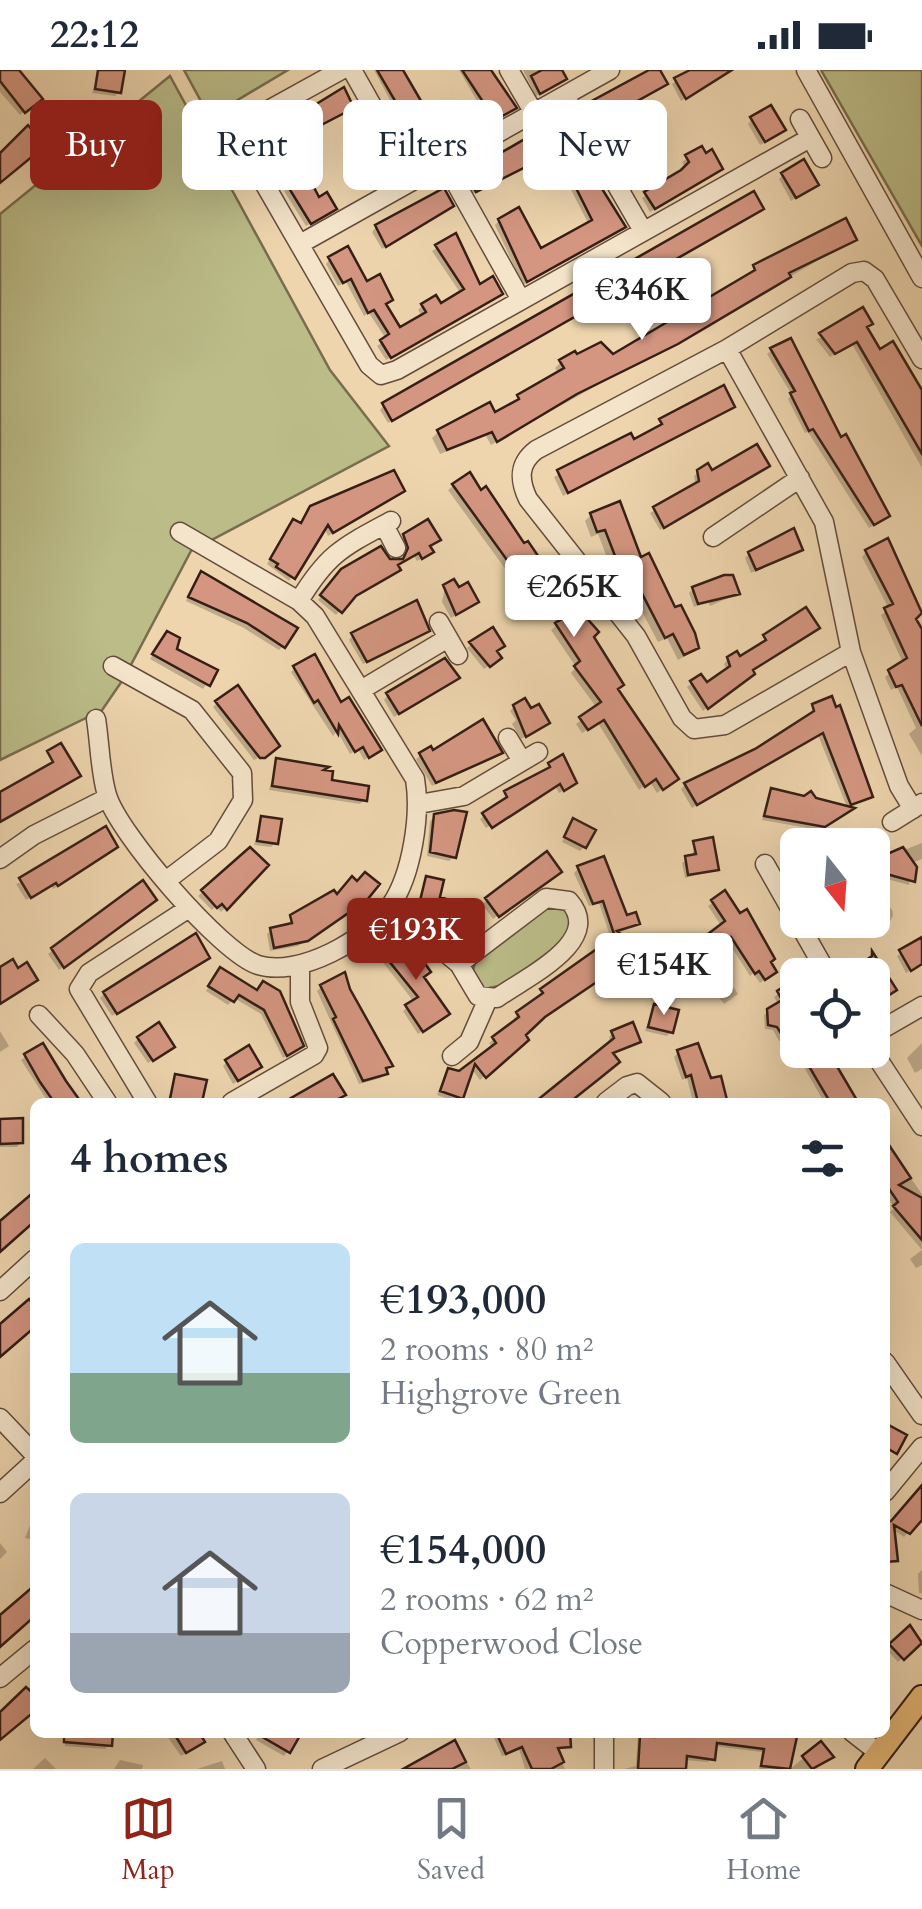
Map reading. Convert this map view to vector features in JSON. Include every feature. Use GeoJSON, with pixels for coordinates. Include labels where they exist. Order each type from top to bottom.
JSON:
{"type":"FeatureCollection","features":[{"type":"Feature","properties":{"kind":"main road"},"geometry":{"type":"LineString","coordinates":[[873,1761],[922,1696]]}},
{"type":"Feature","properties":{"kind":"street"},"geometry":{"type":"LineString","coordinates":[[341,70],[252,119],[241,132],[242,145],[369,365],[380,374],[398,370],[810,138]]}},
{"type":"Feature","properties":{"kind":"street"},"geometry":{"type":"LineString","coordinates":[[352,70],[369,100]]}},
{"type":"Feature","properties":{"kind":"street"},"geometry":{"type":"LineString","coordinates":[[508,70],[527,100]]}},
{"type":"Feature","properties":{"kind":"street"},"geometry":{"type":"LineString","coordinates":[[557,100],[610,70]]}},
{"type":"Feature","properties":{"kind":"street"},"geometry":{"type":"LineString","coordinates":[[806,70],[922,278]]}},
{"type":"Feature","properties":{"kind":"street"},"geometry":{"type":"LineString","coordinates":[[565,96],[642,230]]}},
{"type":"Feature","properties":{"kind":"street"},"geometry":{"type":"LineString","coordinates":[[800,118],[822,158]]}},
{"type":"Feature","properties":{"kind":"street"},"geometry":{"type":"LineString","coordinates":[[300,244],[396,190]]}},
{"type":"Feature","properties":{"kind":"street"},"geometry":{"type":"LineString","coordinates":[[460,190],[521,300]]}},
{"type":"Feature","properties":{"kind":"street"},"geometry":{"type":"LineString","coordinates":[[850,652],[725,724],[694,729],[682,718],[636,636],[523,488],[523,466],[536,450],[727,349],[860,271],[875,278],[922,359]]}},
{"type":"Feature","properties":{"kind":"street"},"geometry":{"type":"LineString","coordinates":[[727,349],[826,526],[850,652],[896,780],[917,806],[892,822]]}},
{"type":"Feature","properties":{"kind":"street"},"geometry":{"type":"LineString","coordinates":[[712,537],[800,478]]}},
{"type":"Feature","properties":{"kind":"street"},"geometry":{"type":"LineString","coordinates":[[299,601],[321,564],[388,523],[396,548]]}},
{"type":"Feature","properties":{"kind":"street"},"geometry":{"type":"LineString","coordinates":[[96,719],[107,798],[189,908],[226,947],[255,964],[278,969],[300,967],[349,940],[390,907],[401,885],[420,804],[415,779],[315,616],[299,601],[180,532]]}},
{"type":"Feature","properties":{"kind":"street"},"geometry":{"type":"LineString","coordinates":[[362,690],[443,630],[458,655]]}},
{"type":"Feature","properties":{"kind":"street"},"geometry":{"type":"LineString","coordinates":[[114,666],[192,710],[242,773],[243,800],[218,841],[167,880]]}},
{"type":"Feature","properties":{"kind":"street"},"geometry":{"type":"LineString","coordinates":[[420,804],[464,796],[530,757],[508,738]]}},
{"type":"Feature","properties":{"kind":"street"},"geometry":{"type":"LineString","coordinates":[[0,859],[62,819],[107,798]]}},
{"type":"Feature","properties":{"kind":"street"},"geometry":{"type":"LineString","coordinates":[[764,864],[818,958]]}},
{"type":"Feature","properties":{"kind":"street"},"geometry":{"type":"LineString","coordinates":[[390,907],[460,964],[478,996],[487,1000],[497,998],[572,943],[581,928],[579,912],[569,901],[546,898],[460,964]]}},
{"type":"Feature","properties":{"kind":"street"},"geometry":{"type":"LineString","coordinates":[[145,1098],[79,989],[90,973],[189,908]]}},
{"type":"Feature","properties":{"kind":"street"},"geometry":{"type":"LineString","coordinates":[[239,1098],[314,1055],[318,1048],[300,1002],[300,967]]}},
{"type":"Feature","properties":{"kind":"street"},"geometry":{"type":"LineString","coordinates":[[452,1056],[468,1042],[487,1000]]}},
{"type":"Feature","properties":{"kind":"street"},"geometry":{"type":"LineString","coordinates":[[890,1024],[922,1006]]}},
{"type":"Feature","properties":{"kind":"street"},"geometry":{"type":"LineString","coordinates":[[39,1015],[75,1054],[104,1098]]}},
{"type":"Feature","properties":{"kind":"street"},"geometry":{"type":"LineString","coordinates":[[884,1068],[922,1126]]}},
{"type":"Feature","properties":{"kind":"street"},"geometry":{"type":"LineString","coordinates":[[612,1098],[635,1083],[645,1086],[657,1098]]}},
{"type":"Feature","properties":{"kind":"street"},"geometry":{"type":"LineString","coordinates":[[0,1291],[30,1264]]}},
{"type":"Feature","properties":{"kind":"street"},"geometry":{"type":"LineString","coordinates":[[890,1369],[922,1414]]}},
{"type":"Feature","properties":{"kind":"street"},"geometry":{"type":"LineString","coordinates":[[0,1418],[30,1452]]}},
{"type":"Feature","properties":{"kind":"street"},"geometry":{"type":"LineString","coordinates":[[890,1486],[922,1447]]}},
{"type":"Feature","properties":{"kind":"street"},"geometry":{"type":"LineString","coordinates":[[2,1491],[30,1463]]}},
{"type":"Feature","properties":{"kind":"street"},"geometry":{"type":"LineString","coordinates":[[2,1491],[30,1487]]}},
{"type":"Feature","properties":{"kind":"street"},"geometry":{"type":"LineString","coordinates":[[890,1595],[922,1610]]}},
{"type":"Feature","properties":{"kind":"street"},"geometry":{"type":"LineString","coordinates":[[0,1678],[30,1653]]}},
{"type":"Feature","properties":{"kind":"street"},"geometry":{"type":"LineString","coordinates":[[236,1738],[256,1769]]}},
{"type":"Feature","properties":{"kind":"street"},"geometry":{"type":"LineString","coordinates":[[322,1769],[387,1738]]}},
{"type":"Feature","properties":{"kind":"street"},"geometry":{"type":"LineString","coordinates":[[604,1738],[604,1769]]}},
{"type":"Feature","properties":{"kind":"street"},"geometry":{"type":"LineString","coordinates":[[856,1738],[873,1761]]}},
{"type":"Feature","properties":{"kind":"green space"},"geometry":{"type":"Polygon","coordinates":[[[184,70],[288,70],[238,100],[200,100],[184,70]]]}},
{"type":"Feature","properties":{"kind":"green space"},"geometry":{"type":"Polygon","coordinates":[[[821,70],[922,70],[922,246],[821,70]]]}},
{"type":"Feature","properties":{"kind":"green space"},"geometry":{"type":"Polygon","coordinates":[[[170,76],[183,100],[182,190],[232,190],[330,370],[389,446],[191,551],[124,678],[96,719],[86,718],[0,760],[0,214],[30,190],[162,190],[162,100],[140,100],[170,76]]]}},
{"type":"Feature","properties":{"kind":"green space"},"geometry":{"type":"Polygon","coordinates":[[[563,907],[571,915],[568,938],[504,985],[484,989],[472,973],[476,960],[546,908],[563,907]]]}},
{"type":"Feature","properties":{"kind":"building"},"geometry":{"type":"Polygon","coordinates":[[[0,70],[19,70],[43,99],[30,100],[30,109],[25,113],[0,81],[0,70]]]}},
{"type":"Feature","properties":{"kind":"building"},"geometry":{"type":"Polygon","coordinates":[[[98,70],[125,70],[121,93],[95,89],[98,70]]]}},
{"type":"Feature","properties":{"kind":"building"},"geometry":{"type":"Polygon","coordinates":[[[377,70],[403,70],[420,100],[395,100],[377,70]]]}},
{"type":"Feature","properties":{"kind":"building"},"geometry":{"type":"Polygon","coordinates":[[[462,70],[491,70],[517,108],[503,116],[503,100],[482,100],[462,70]]]}},
{"type":"Feature","properties":{"kind":"building"},"geometry":{"type":"Polygon","coordinates":[[[542,70],[562,70],[567,79],[540,94],[531,76],[542,70]]]}},
{"type":"Feature","properties":{"kind":"building"},"geometry":{"type":"Polygon","coordinates":[[[649,70],[660,70],[668,84],[639,100],[594,100],[649,70]]]}},
{"type":"Feature","properties":{"kind":"building"},"geometry":{"type":"Polygon","coordinates":[[[690,70],[732,70],[686,99],[674,78],[690,70]]]}},
{"type":"Feature","properties":{"kind":"building"},"geometry":{"type":"Polygon","coordinates":[[[344,87],[350,100],[343,100],[343,114],[323,124],[323,100],[344,87]]]}},
{"type":"Feature","properties":{"kind":"building"},"geometry":{"type":"Polygon","coordinates":[[[771,105],[786,130],[765,142],[750,117],[771,105]]]}},
{"type":"Feature","properties":{"kind":"building"},"geometry":{"type":"Polygon","coordinates":[[[28,125],[30,158],[0,183],[0,153],[28,125]]]}},
{"type":"Feature","properties":{"kind":"building"},"geometry":{"type":"Polygon","coordinates":[[[523,140],[523,168],[503,178],[503,152],[523,140]]]}},
{"type":"Feature","properties":{"kind":"building"},"geometry":{"type":"Polygon","coordinates":[[[702,146],[706,153],[712,149],[723,169],[655,209],[644,192],[667,190],[667,178],[689,162],[685,155],[702,146]]]}},
{"type":"Feature","properties":{"kind":"building"},"geometry":{"type":"Polygon","coordinates":[[[804,159],[819,185],[796,198],[781,173],[804,159]]]}},
{"type":"Feature","properties":{"kind":"building"},"geometry":{"type":"Polygon","coordinates":[[[290,190],[315,190],[319,197],[327,192],[337,209],[311,224],[290,190]]]}},
{"type":"Feature","properties":{"kind":"building"},"geometry":{"type":"Polygon","coordinates":[[[440,190],[445,190],[454,206],[386,247],[375,225],[440,190]]]}},
{"type":"Feature","properties":{"kind":"building"},"geometry":{"type":"Polygon","coordinates":[[[577,190],[603,190],[626,227],[527,282],[498,219],[519,207],[541,248],[592,220],[577,190]]]}},
{"type":"Feature","properties":{"kind":"building"},"geometry":{"type":"Polygon","coordinates":[[[754,191],[764,209],[392,421],[382,403],[754,191]]]}},
{"type":"Feature","properties":{"kind":"building"},"geometry":{"type":"Polygon","coordinates":[[[846,218],[857,240],[789,273],[791,277],[678,344],[577,394],[497,442],[492,432],[447,450],[437,430],[490,402],[495,412],[519,399],[517,395],[564,368],[559,360],[575,351],[577,354],[601,342],[613,354],[755,270],[753,265],[846,218]]]}},
{"type":"Feature","properties":{"kind":"building"},"geometry":{"type":"Polygon","coordinates":[[[456,233],[480,284],[493,276],[503,294],[391,358],[380,340],[389,334],[374,310],[368,313],[351,279],[343,283],[328,257],[348,246],[367,281],[380,274],[393,300],[386,304],[400,327],[426,312],[421,304],[436,295],[441,303],[464,289],[435,245],[456,233]]]}},
{"type":"Feature","properties":{"kind":"building"},"geometry":{"type":"Polygon","coordinates":[[[863,307],[873,324],[867,327],[880,349],[893,341],[922,390],[922,454],[857,342],[835,354],[819,333],[863,307]]]}},
{"type":"Feature","properties":{"kind":"building"},"geometry":{"type":"Polygon","coordinates":[[[791,338],[841,437],[846,434],[890,516],[874,525],[813,429],[809,431],[790,393],[795,391],[770,348],[791,338]]]}},
{"type":"Feature","properties":{"kind":"building"},"geometry":{"type":"Polygon","coordinates":[[[724,385],[735,407],[568,493],[557,470],[631,433],[634,439],[662,424],[659,419],[724,385]]]}},
{"type":"Feature","properties":{"kind":"building"},"geometry":{"type":"Polygon","coordinates":[[[757,444],[770,466],[664,528],[653,507],[699,481],[697,470],[708,463],[712,470],[757,444]]]}},
{"type":"Feature","properties":{"kind":"building"},"geometry":{"type":"Polygon","coordinates":[[[394,470],[405,491],[333,533],[328,525],[295,579],[276,567],[278,564],[270,559],[293,519],[301,523],[310,506],[394,470]]]}},
{"type":"Feature","properties":{"kind":"building"},"geometry":{"type":"Polygon","coordinates":[[[470,472],[481,490],[486,486],[524,543],[528,541],[553,578],[556,575],[565,586],[561,589],[599,632],[594,637],[624,685],[618,689],[679,779],[663,790],[656,779],[645,787],[604,720],[588,730],[579,717],[601,702],[574,666],[580,661],[555,623],[562,619],[521,567],[515,571],[452,484],[470,472]]]}},
{"type":"Feature","properties":{"kind":"building"},"geometry":{"type":"Polygon","coordinates":[[[620,501],[641,557],[649,553],[675,607],[681,605],[699,648],[684,655],[673,634],[665,638],[636,582],[627,587],[605,530],[597,532],[590,513],[620,501]]]}},
{"type":"Feature","properties":{"kind":"building"},"geometry":{"type":"Polygon","coordinates":[[[428,519],[441,540],[430,546],[434,552],[422,559],[419,553],[398,565],[401,570],[356,596],[342,613],[320,595],[341,569],[381,546],[390,559],[403,559],[408,548],[403,534],[428,519]]]}},
{"type":"Feature","properties":{"kind":"building"},"geometry":{"type":"Polygon","coordinates":[[[794,528],[803,550],[756,570],[748,552],[794,528]]]}},
{"type":"Feature","properties":{"kind":"building"},"geometry":{"type":"Polygon","coordinates":[[[888,538],[922,613],[916,619],[922,629],[922,726],[902,685],[896,687],[888,670],[907,658],[884,608],[893,604],[865,550],[888,538]]]}},
{"type":"Feature","properties":{"kind":"building"},"geometry":{"type":"Polygon","coordinates":[[[201,571],[298,628],[285,648],[247,623],[188,597],[201,571]]]}},
{"type":"Feature","properties":{"kind":"building"},"geometry":{"type":"Polygon","coordinates":[[[733,575],[740,594],[698,604],[692,587],[733,575]]]}},
{"type":"Feature","properties":{"kind":"building"},"geometry":{"type":"Polygon","coordinates":[[[454,579],[459,587],[468,582],[479,602],[456,615],[443,585],[454,579]]]}},
{"type":"Feature","properties":{"kind":"building"},"geometry":{"type":"Polygon","coordinates":[[[417,600],[430,631],[367,662],[351,633],[417,600]]]}},
{"type":"Feature","properties":{"kind":"building"},"geometry":{"type":"Polygon","coordinates":[[[806,607],[820,628],[753,670],[755,674],[708,709],[690,681],[701,674],[707,682],[730,666],[727,657],[737,651],[740,656],[766,640],[763,635],[806,607]]]}},
{"type":"Feature","properties":{"kind":"building"},"geometry":{"type":"Polygon","coordinates":[[[493,627],[505,646],[497,651],[502,658],[490,667],[469,642],[493,627]]]}},
{"type":"Feature","properties":{"kind":"building"},"geometry":{"type":"Polygon","coordinates":[[[167,631],[180,638],[177,649],[218,670],[210,686],[152,654],[167,631]]]}},
{"type":"Feature","properties":{"kind":"building"},"geometry":{"type":"Polygon","coordinates":[[[315,654],[341,702],[349,697],[382,750],[369,758],[363,747],[355,752],[339,725],[338,734],[293,666],[315,654]]]}},
{"type":"Feature","properties":{"kind":"building"},"geometry":{"type":"Polygon","coordinates":[[[445,658],[460,678],[399,714],[386,693],[445,658]]]}},
{"type":"Feature","properties":{"kind":"building"},"geometry":{"type":"Polygon","coordinates":[[[238,685],[280,746],[265,758],[260,758],[215,701],[238,685]]]}},
{"type":"Feature","properties":{"kind":"building"},"geometry":{"type":"Polygon","coordinates":[[[832,696],[836,707],[840,705],[873,797],[851,805],[823,733],[697,805],[684,783],[755,749],[814,711],[812,704],[832,696]]]}},
{"type":"Feature","properties":{"kind":"building"},"geometry":{"type":"Polygon","coordinates":[[[525,698],[531,708],[539,704],[550,723],[526,737],[513,705],[525,698]]]}},
{"type":"Feature","properties":{"kind":"building"},"geometry":{"type":"Polygon","coordinates":[[[483,719],[503,753],[436,783],[419,753],[431,746],[433,750],[483,719]]]}},
{"type":"Feature","properties":{"kind":"building"},"geometry":{"type":"Polygon","coordinates":[[[61,743],[81,776],[0,822],[0,792],[53,762],[47,751],[61,743]]]}},
{"type":"Feature","properties":{"kind":"building"},"geometry":{"type":"Polygon","coordinates":[[[563,754],[577,783],[564,791],[560,784],[492,828],[482,813],[507,797],[504,791],[550,767],[548,763],[563,754]]]}},
{"type":"Feature","properties":{"kind":"building"},"geometry":{"type":"Polygon","coordinates":[[[276,758],[329,767],[324,770],[333,771],[332,780],[369,786],[367,801],[272,786],[276,758]]]}},
{"type":"Feature","properties":{"kind":"building"},"geometry":{"type":"Polygon","coordinates":[[[771,788],[804,796],[811,791],[816,798],[855,808],[825,827],[764,816],[771,788]]]}},
{"type":"Feature","properties":{"kind":"building"},"geometry":{"type":"Polygon","coordinates":[[[467,812],[456,858],[430,852],[434,814],[467,812]]]}},
{"type":"Feature","properties":{"kind":"building"},"geometry":{"type":"Polygon","coordinates":[[[261,816],[282,819],[278,844],[257,841],[261,816]]]}},
{"type":"Feature","properties":{"kind":"building"},"geometry":{"type":"Polygon","coordinates":[[[573,818],[596,830],[586,848],[564,837],[573,818]]]}},
{"type":"Feature","properties":{"kind":"building"},"geometry":{"type":"Polygon","coordinates":[[[106,826],[118,847],[58,886],[56,883],[31,898],[19,878],[106,826]]]}},
{"type":"Feature","properties":{"kind":"building"},"geometry":{"type":"Polygon","coordinates":[[[713,837],[719,870],[688,875],[685,856],[696,854],[693,841],[713,837]]]}},
{"type":"Feature","properties":{"kind":"building"},"geometry":{"type":"Polygon","coordinates":[[[250,847],[269,865],[227,910],[222,904],[217,908],[201,890],[250,847]]]}},
{"type":"Feature","properties":{"kind":"building"},"geometry":{"type":"Polygon","coordinates":[[[903,847],[917,867],[915,882],[890,875],[890,853],[903,847]]]}},
{"type":"Feature","properties":{"kind":"building"},"geometry":{"type":"Polygon","coordinates":[[[547,851],[562,872],[499,917],[485,898],[547,851]]]}},
{"type":"Feature","properties":{"kind":"building"},"geometry":{"type":"Polygon","coordinates":[[[604,856],[627,915],[636,912],[640,924],[617,931],[640,949],[625,967],[603,901],[593,904],[577,866],[604,856]]]}},
{"type":"Feature","properties":{"kind":"building"},"geometry":{"type":"Polygon","coordinates":[[[365,872],[380,884],[367,900],[308,941],[274,948],[270,928],[292,923],[290,915],[334,890],[337,894],[352,876],[357,881],[365,872]]]}},
{"type":"Feature","properties":{"kind":"building"},"geometry":{"type":"Polygon","coordinates":[[[426,876],[444,880],[440,897],[468,906],[461,928],[443,922],[445,916],[418,909],[426,876]]]}},
{"type":"Feature","properties":{"kind":"building"},"geometry":{"type":"Polygon","coordinates":[[[143,880],[157,900],[64,968],[51,948],[143,880]]]}},
{"type":"Feature","properties":{"kind":"building"},"geometry":{"type":"Polygon","coordinates":[[[725,890],[740,913],[747,909],[775,959],[771,962],[777,972],[765,980],[759,971],[755,974],[731,937],[708,934],[725,921],[711,900],[725,890]]]}},
{"type":"Feature","properties":{"kind":"building"},"geometry":{"type":"Polygon","coordinates":[[[196,933],[210,958],[117,1014],[103,992],[196,933]]]}},
{"type":"Feature","properties":{"kind":"building"},"geometry":{"type":"Polygon","coordinates":[[[404,934],[431,972],[424,977],[450,1014],[423,1032],[405,1005],[418,997],[380,950],[404,934]]]}},
{"type":"Feature","properties":{"kind":"building"},"geometry":{"type":"Polygon","coordinates":[[[922,937],[922,964],[911,971],[899,950],[922,937]]]}},
{"type":"Feature","properties":{"kind":"building"},"geometry":{"type":"Polygon","coordinates":[[[598,948],[613,971],[545,1017],[526,1035],[529,1040],[486,1078],[475,1064],[463,1098],[440,1091],[448,1068],[459,1071],[496,1043],[492,1037],[519,1017],[516,1012],[543,993],[540,989],[598,948]]]}},
{"type":"Feature","properties":{"kind":"building"},"geometry":{"type":"Polygon","coordinates":[[[13,959],[18,968],[27,962],[38,980],[0,1004],[0,967],[13,959]]]}},
{"type":"Feature","properties":{"kind":"building"},"geometry":{"type":"Polygon","coordinates":[[[220,967],[257,990],[263,981],[280,991],[304,1046],[287,1056],[264,1010],[239,995],[234,1002],[208,986],[220,967]]]}},
{"type":"Feature","properties":{"kind":"building"},"geometry":{"type":"Polygon","coordinates":[[[345,972],[350,989],[393,1066],[386,1068],[388,1074],[363,1081],[333,1019],[336,1017],[320,985],[345,972]]]}},
{"type":"Feature","properties":{"kind":"building"},"geometry":{"type":"Polygon","coordinates":[[[780,1001],[780,1032],[768,1025],[767,1009],[780,1001]]]}},
{"type":"Feature","properties":{"kind":"building"},"geometry":{"type":"Polygon","coordinates":[[[654,1004],[679,1010],[673,1033],[648,1027],[654,1004]]]}},
{"type":"Feature","properties":{"kind":"building"},"geometry":{"type":"Polygon","coordinates":[[[159,1022],[175,1047],[153,1061],[137,1037],[159,1022]]]}},
{"type":"Feature","properties":{"kind":"building"},"geometry":{"type":"Polygon","coordinates":[[[633,1022],[641,1042],[613,1053],[620,1062],[575,1098],[540,1098],[614,1038],[611,1031],[633,1022]]]}},
{"type":"Feature","properties":{"kind":"building"},"geometry":{"type":"Polygon","coordinates":[[[43,1043],[78,1098],[51,1098],[24,1054],[43,1043]]]}},
{"type":"Feature","properties":{"kind":"building"},"geometry":{"type":"Polygon","coordinates":[[[698,1043],[711,1078],[721,1076],[726,1098],[697,1098],[691,1075],[686,1077],[677,1050],[698,1043]]]}},
{"type":"Feature","properties":{"kind":"building"},"geometry":{"type":"Polygon","coordinates":[[[249,1045],[262,1067],[238,1081],[225,1060],[249,1045]]]}},
{"type":"Feature","properties":{"kind":"building"},"geometry":{"type":"Polygon","coordinates":[[[810,1068],[838,1068],[856,1098],[828,1098],[810,1068]]]}},
{"type":"Feature","properties":{"kind":"building"},"geometry":{"type":"Polygon","coordinates":[[[175,1074],[207,1080],[203,1098],[170,1098],[175,1074]]]}},
{"type":"Feature","properties":{"kind":"building"},"geometry":{"type":"Polygon","coordinates":[[[333,1074],[346,1095],[340,1098],[291,1098],[333,1074]]]}},
{"type":"Feature","properties":{"kind":"building"},"geometry":{"type":"Polygon","coordinates":[[[23,1118],[23,1143],[0,1144],[0,1119],[23,1118]]]}},
{"type":"Feature","properties":{"kind":"building"},"geometry":{"type":"Polygon","coordinates":[[[890,1146],[911,1178],[899,1185],[922,1198],[922,1240],[893,1206],[898,1202],[890,1190],[890,1146]]]}},
{"type":"Feature","properties":{"kind":"building"},"geometry":{"type":"Polygon","coordinates":[[[30,1195],[30,1225],[0,1252],[0,1221],[30,1195]]]}},
{"type":"Feature","properties":{"kind":"building"},"geometry":{"type":"Polygon","coordinates":[[[30,1300],[30,1331],[0,1357],[0,1324],[30,1300]]]}},
{"type":"Feature","properties":{"kind":"building"},"geometry":{"type":"Polygon","coordinates":[[[890,1426],[907,1435],[897,1454],[890,1450],[890,1426]]]}},
{"type":"Feature","properties":{"kind":"building"},"geometry":{"type":"Polygon","coordinates":[[[922,1485],[922,1520],[910,1534],[894,1525],[898,1561],[890,1562],[891,1521],[922,1485]]]}},
{"type":"Feature","properties":{"kind":"building"},"geometry":{"type":"Polygon","coordinates":[[[30,1589],[30,1620],[0,1647],[0,1615],[30,1589]]]}},
{"type":"Feature","properties":{"kind":"building"},"geometry":{"type":"Polygon","coordinates":[[[910,1625],[922,1643],[904,1660],[890,1643],[910,1625]]]}},
{"type":"Feature","properties":{"kind":"building"},"geometry":{"type":"Polygon","coordinates":[[[26,1687],[30,1691],[30,1715],[0,1740],[0,1712],[26,1687]]]}},
{"type":"Feature","properties":{"kind":"building"},"geometry":{"type":"Polygon","coordinates":[[[64,1738],[113,1738],[112,1746],[64,1742],[64,1738]]]}},
{"type":"Feature","properties":{"kind":"building"},"geometry":{"type":"Polygon","coordinates":[[[177,1738],[203,1738],[205,1742],[186,1753],[177,1738]]]}},
{"type":"Feature","properties":{"kind":"building"},"geometry":{"type":"Polygon","coordinates":[[[264,1738],[299,1738],[290,1753],[264,1738]]]}},
{"type":"Feature","properties":{"kind":"building"},"geometry":{"type":"Polygon","coordinates":[[[499,1738],[570,1738],[571,1747],[558,1748],[564,1762],[551,1769],[532,1769],[522,1747],[506,1754],[499,1738]]]}},
{"type":"Feature","properties":{"kind":"building"},"geometry":{"type":"Polygon","coordinates":[[[640,1738],[797,1738],[790,1769],[761,1766],[764,1749],[717,1743],[715,1760],[687,1756],[686,1769],[638,1769],[640,1738]]]}},
{"type":"Feature","properties":{"kind":"building"},"geometry":{"type":"Polygon","coordinates":[[[455,1740],[466,1762],[452,1769],[403,1769],[455,1740]]]}},
{"type":"Feature","properties":{"kind":"building"},"geometry":{"type":"Polygon","coordinates":[[[821,1741],[834,1757],[812,1769],[802,1756],[821,1741]]]}}]}
